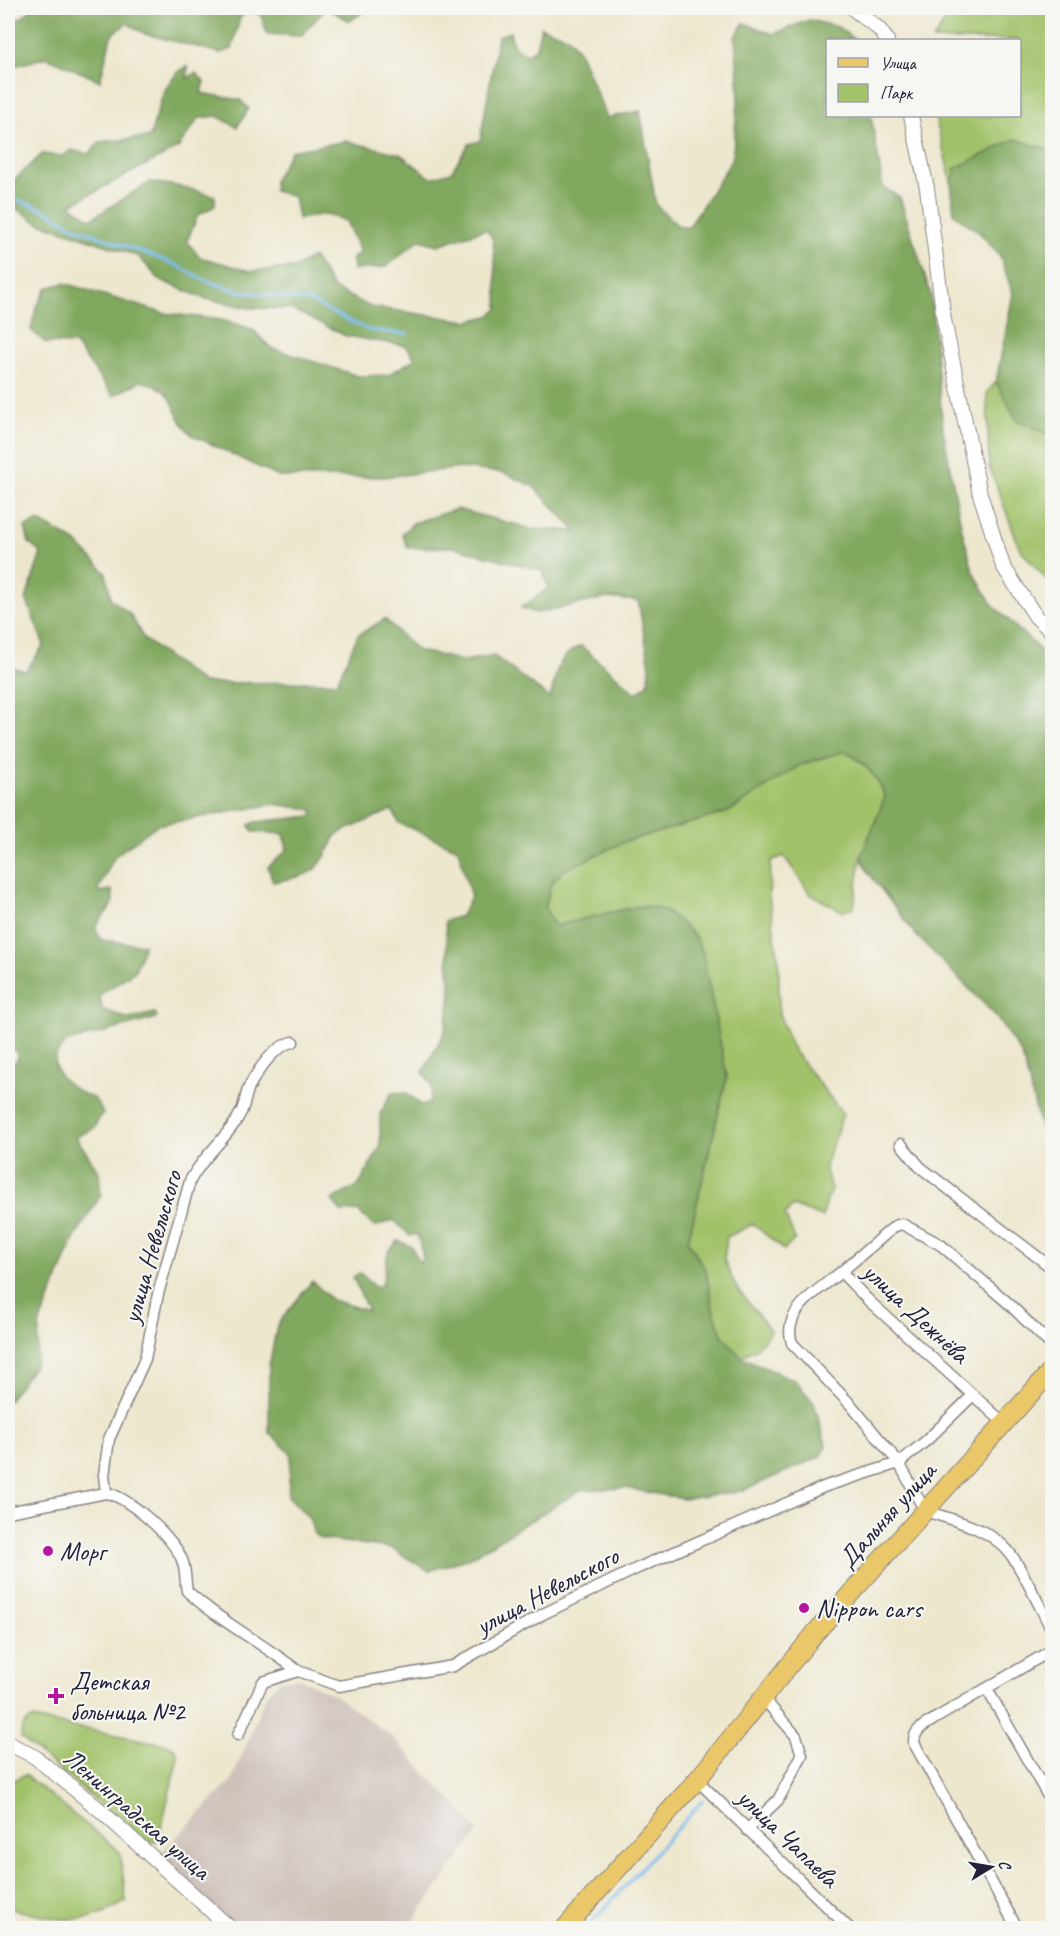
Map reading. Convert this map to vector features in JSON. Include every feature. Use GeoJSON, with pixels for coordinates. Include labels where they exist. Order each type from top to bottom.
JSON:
{"type":"FeatureCollection","features":[{"type":"Feature","properties":{"kind":"main road","name":"Дальняя улица"},"geometry":{"type":"LineString","coordinates":[[565,1929],[697,1780],[816,1632],[1053,1370]]}},
{"type":"Feature","properties":{"kind":"street"},"geometry":{"type":"LineString","coordinates":[[852,8],[879,29],[886,39]]}},
{"type":"Feature","properties":{"kind":"street"},"geometry":{"type":"LineString","coordinates":[[911,117],[927,188],[944,320],[980,494],[1003,566],[1036,617],[1053,632]]}},
{"type":"Feature","properties":{"kind":"street","name":"улица Невельского"},"geometry":{"type":"LineString","coordinates":[[293,1042],[283,1044],[262,1067],[248,1088],[240,1115],[198,1166],[190,1181],[158,1294],[145,1359],[109,1439],[104,1475],[106,1493],[121,1496],[174,1546],[183,1562],[187,1591],[208,1611],[261,1643],[298,1671],[339,1686],[453,1666],[543,1614],[638,1568],[826,1486],[899,1463]]}},
{"type":"Feature","properties":{"kind":"street"},"geometry":{"type":"LineString","coordinates":[[901,1144],[920,1167],[1053,1268]]}},
{"type":"Feature","properties":{"kind":"street","name":"улица Дежнёва"},"geometry":{"type":"LineString","coordinates":[[1005,1424],[972,1396],[841,1272],[871,1244],[895,1226],[902,1224],[941,1245],[1007,1302],[1053,1346]]}},
{"type":"Feature","properties":{"kind":"street"},"geometry":{"type":"LineString","coordinates":[[841,1272],[793,1314],[788,1332],[792,1343],[851,1405],[899,1463],[925,1511],[971,1526],[992,1537],[1009,1552],[1053,1630]]}},
{"type":"Feature","properties":{"kind":"street"},"geometry":{"type":"LineString","coordinates":[[899,1463],[927,1440],[972,1396]]}},
{"type":"Feature","properties":{"kind":"street"},"geometry":{"type":"LineString","coordinates":[[8,1512],[106,1493]]}},
{"type":"Feature","properties":{"kind":"street"},"geometry":{"type":"LineString","coordinates":[[1017,1929],[914,1743],[914,1736],[918,1730],[1053,1650]]}},
{"type":"Feature","properties":{"kind":"street"},"geometry":{"type":"LineString","coordinates":[[237,1735],[263,1682],[298,1671]]}},
{"type":"Feature","properties":{"kind":"street"},"geometry":{"type":"LineString","coordinates":[[987,1689],[1053,1803]]}},
{"type":"Feature","properties":{"kind":"street"},"geometry":{"type":"LineString","coordinates":[[747,1830],[778,1800],[802,1755],[796,1736],[763,1698]]}},
{"type":"Feature","properties":{"kind":"street","name":"Ленинградская улица"},"geometry":{"type":"LineString","coordinates":[[8,1743],[34,1757],[92,1803],[224,1928]]}},
{"type":"Feature","properties":{"kind":"street","name":"улица Чапаева"},"geometry":{"type":"LineString","coordinates":[[697,1780],[849,1929]]}},
{"type":"Feature","properties":{"kind":"shaded area"},"geometry":{"type":"Polygon","coordinates":[[[299,1678],[336,1696],[393,1738],[479,1831],[408,1928],[230,1928],[155,1860],[232,1780],[266,1695],[281,1680],[299,1678]]]}},
{"type":"Feature","properties":{"kind":"green space"},"geometry":{"type":"Polygon","coordinates":[[[33,8],[326,8],[301,36],[267,34],[261,15],[249,11],[240,18],[232,49],[221,53],[145,34],[127,23],[111,36],[100,81],[47,57],[8,68],[8,16],[20,19],[33,8]]]}},
{"type":"Feature","properties":{"kind":"green space"},"geometry":{"type":"Polygon","coordinates":[[[326,8],[363,8],[363,12],[350,21],[326,8]]]}},
{"type":"Feature","properties":{"kind":"green space"},"geometry":{"type":"Polygon","coordinates":[[[954,8],[1052,10],[1052,151],[1015,139],[955,175],[951,181],[935,117],[1021,117],[1021,39],[934,39],[954,8]]]}},
{"type":"Feature","properties":{"kind":"green space"},"geometry":{"type":"Polygon","coordinates":[[[809,20],[838,27],[854,39],[826,39],[826,117],[871,117],[883,187],[900,198],[931,295],[943,430],[961,526],[973,571],[992,604],[1052,659],[1052,1162],[1047,1154],[1022,1055],[994,1014],[916,935],[868,872],[861,857],[885,797],[870,770],[845,751],[800,765],[728,812],[624,842],[564,870],[551,883],[545,908],[555,926],[647,906],[664,911],[680,922],[687,928],[702,951],[727,1076],[688,1241],[706,1271],[713,1309],[722,1335],[741,1357],[795,1380],[814,1403],[826,1445],[820,1457],[742,1491],[683,1499],[625,1488],[581,1490],[469,1558],[429,1571],[391,1548],[321,1539],[314,1534],[309,1518],[288,1496],[291,1454],[269,1432],[269,1366],[277,1325],[312,1281],[332,1300],[368,1311],[353,1277],[360,1273],[375,1287],[382,1285],[388,1252],[398,1241],[411,1246],[420,1263],[423,1256],[417,1234],[410,1236],[394,1220],[374,1227],[358,1211],[341,1212],[332,1200],[359,1185],[380,1147],[380,1114],[392,1092],[407,1093],[422,1106],[430,1102],[432,1086],[423,1072],[445,1031],[451,996],[445,921],[461,916],[471,897],[458,849],[399,823],[392,810],[337,834],[325,857],[314,870],[299,877],[273,882],[268,867],[287,850],[284,834],[253,832],[249,825],[256,822],[312,816],[313,810],[274,804],[157,825],[115,856],[97,892],[112,890],[113,904],[95,927],[101,940],[144,945],[135,971],[100,995],[102,1009],[129,1019],[155,1013],[157,1018],[68,1042],[55,1059],[56,1068],[67,1084],[95,1099],[103,1113],[93,1129],[76,1137],[99,1172],[101,1195],[75,1237],[40,1322],[36,1363],[8,1401],[8,1068],[18,1059],[16,1051],[8,1048],[8,663],[13,668],[26,671],[44,645],[26,599],[41,553],[29,543],[25,527],[39,521],[76,542],[106,573],[111,599],[130,614],[144,639],[203,683],[337,682],[358,635],[385,619],[416,650],[463,661],[494,656],[550,698],[561,661],[581,646],[636,693],[648,684],[650,666],[638,601],[607,598],[536,613],[521,608],[548,588],[543,571],[453,547],[408,548],[402,534],[413,523],[457,509],[532,529],[576,531],[533,486],[504,473],[461,468],[385,477],[279,477],[192,435],[179,418],[169,396],[154,385],[141,381],[113,396],[75,344],[46,343],[31,330],[36,308],[47,288],[64,283],[163,313],[222,320],[252,329],[271,348],[358,376],[388,375],[415,359],[407,346],[346,336],[291,309],[249,308],[203,298],[160,280],[138,256],[37,222],[14,207],[8,186],[42,154],[63,156],[71,150],[89,154],[99,142],[150,137],[167,87],[179,71],[188,66],[187,78],[196,73],[205,82],[201,93],[240,100],[249,109],[237,127],[217,116],[199,118],[178,148],[70,205],[91,219],[150,182],[183,187],[215,196],[215,206],[198,215],[187,241],[199,257],[251,271],[294,268],[313,257],[334,289],[371,307],[468,321],[489,316],[498,309],[493,239],[486,229],[438,245],[419,240],[386,267],[353,270],[352,259],[360,252],[346,221],[326,214],[298,219],[294,196],[274,191],[274,180],[291,151],[346,141],[400,154],[431,178],[451,172],[469,144],[480,141],[498,36],[510,32],[514,47],[527,54],[535,50],[541,27],[568,37],[579,51],[607,118],[640,111],[656,205],[677,225],[688,228],[732,160],[739,91],[735,37],[744,23],[773,34],[809,20]]]}},
{"type":"Feature","properties":{"kind":"green space"},"geometry":{"type":"Polygon","coordinates":[[[1015,139],[1052,151],[1052,436],[1017,420],[996,382],[1013,294],[1000,256],[979,232],[954,214],[951,181],[955,175],[954,169],[1015,139]]]}},
{"type":"Feature","properties":{"kind":"green space"},"geometry":{"type":"Polygon","coordinates":[[[996,382],[1017,420],[1052,436],[1052,586],[1020,549],[989,466],[987,392],[996,382]]]}},
{"type":"Feature","properties":{"kind":"green space"},"geometry":{"type":"Polygon","coordinates":[[[845,751],[870,770],[885,797],[861,857],[854,907],[843,912],[810,894],[784,856],[771,861],[769,896],[779,962],[779,1014],[793,1050],[843,1114],[825,1166],[831,1189],[822,1217],[793,1206],[785,1215],[795,1239],[784,1250],[753,1224],[727,1237],[724,1260],[736,1287],[771,1331],[757,1348],[741,1357],[722,1335],[713,1309],[706,1271],[688,1241],[727,1076],[695,936],[668,913],[646,906],[555,926],[545,908],[551,883],[564,870],[624,842],[728,812],[800,765],[845,751]]]}},
{"type":"Feature","properties":{"kind":"green space"},"geometry":{"type":"Polygon","coordinates":[[[33,1719],[169,1745],[176,1749],[178,1757],[158,1841],[146,1843],[21,1738],[23,1726],[33,1719]]]}},
{"type":"Feature","properties":{"kind":"green space"},"geometry":{"type":"Polygon","coordinates":[[[25,1775],[120,1852],[126,1901],[96,1916],[82,1919],[40,1916],[8,1908],[8,1782],[25,1775]]]}},
{"type":"Feature","properties":{"kind":"waterway"},"geometry":{"type":"LineString","coordinates":[[8,197],[43,209],[74,227],[174,264],[206,281],[240,291],[309,301],[368,330],[407,334]]}},
{"type":"Feature","properties":{"kind":"waterway"},"geometry":{"type":"LineString","coordinates":[[587,1928],[703,1800]]}},
{"type":"Feature","properties":{"kind":"place","name":"Морг"},"geometry":{"type":"Point","coordinates":[48,1551]}},
{"type":"Feature","properties":{"kind":"place","name":"Nippon cars"},"geometry":{"type":"Point","coordinates":[804,1608]}},
{"type":"Feature","properties":{"kind":"place","name":"Детская больница №2"},"geometry":{"type":"Point","coordinates":[56,1696]}}]}
